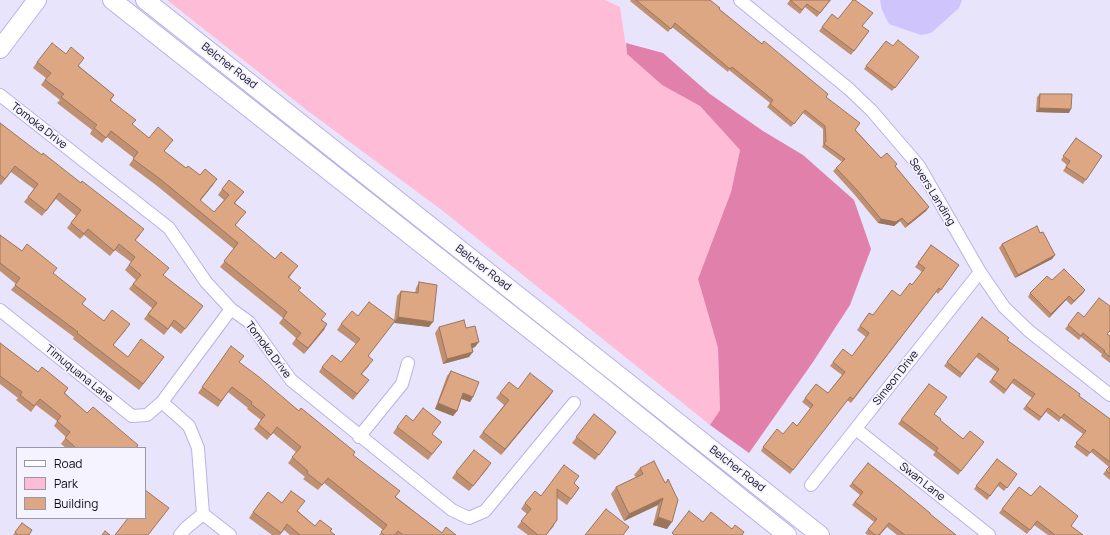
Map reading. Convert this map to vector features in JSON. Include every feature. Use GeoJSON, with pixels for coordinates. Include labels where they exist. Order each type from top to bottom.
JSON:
{"type":"FeatureCollection","features":[{"type":"Feature","properties":{"kind":"main road"},"geometry":{"type":"LineString","coordinates":[[0,49],[37,0]]}},
{"type":"Feature","properties":{"kind":"main road","name":"Belcher Road"},"geometry":{"type":"LineString","coordinates":[[112,0],[596,382],[787,535]]}},
{"type":"Feature","properties":{"kind":"main road","name":"Belcher Road"},"geometry":{"type":"LineString","coordinates":[[145,0],[820,535]]}},
{"type":"Feature","properties":{"kind":"street","name":"Severs Landing"},"geometry":{"type":"LineString","coordinates":[[745,1],[850,89],[872,111],[919,166],[980,272],[1004,307],[1029,331],[1110,395]]}},
{"type":"Feature","properties":{"kind":"street","name":"Tomoka Drive"},"geometry":{"type":"LineString","coordinates":[[0,95],[169,228],[206,282],[231,309],[249,322],[291,380],[452,510],[469,518],[486,511],[574,403]]}},
{"type":"Feature","properties":{"kind":"street","name":"Simeon Drive"},"geometry":{"type":"LineString","coordinates":[[812,485],[980,272]]}},
{"type":"Feature","properties":{"kind":"street","name":"Timuquana Lane"},"geometry":{"type":"LineString","coordinates":[[0,310],[132,416],[147,416],[162,402],[231,309]]}},
{"type":"Feature","properties":{"kind":"street"},"geometry":{"type":"LineString","coordinates":[[359,436],[402,384],[408,363]]}},
{"type":"Feature","properties":{"kind":"street"},"geometry":{"type":"LineString","coordinates":[[162,402],[189,426],[198,448],[203,514],[230,535]]}},
{"type":"Feature","properties":{"kind":"street","name":"Swan Lane"},"geometry":{"type":"LineString","coordinates":[[856,429],[990,535]]}},
{"type":"Feature","properties":{"kind":"street"},"geometry":{"type":"LineString","coordinates":[[180,535],[203,514]]}},
{"type":"Feature","properties":{"kind":"green space"},"geometry":{"type":"Polygon","coordinates":[[[167,0],[605,0],[620,7],[627,54],[662,85],[700,106],[740,150],[731,192],[698,279],[718,348],[720,410],[710,425],[443,211],[308,111],[167,0]]]}},
{"type":"Feature","properties":{"kind":"shaded area"},"geometry":{"type":"Polygon","coordinates":[[[880,0],[962,0],[959,8],[931,33],[921,35],[889,24],[882,10],[880,0]]]}},
{"type":"Feature","properties":{"kind":"shaded area"},"geometry":{"type":"Polygon","coordinates":[[[626,43],[663,53],[710,94],[763,131],[803,155],[854,200],[871,249],[850,305],[813,362],[749,453],[710,425],[720,410],[718,348],[698,279],[731,192],[740,150],[700,106],[662,85],[627,54],[626,43]]]}},
{"type":"Feature","properties":{"kind":"building"},"geometry":{"type":"Polygon","coordinates":[[[636,0],[710,0],[762,44],[764,41],[828,94],[826,97],[860,123],[855,130],[881,158],[887,153],[897,164],[895,166],[929,207],[908,224],[902,218],[896,222],[881,219],[836,168],[845,159],[824,144],[826,141],[825,126],[805,110],[794,124],[770,104],[773,100],[732,67],[730,69],[675,23],[671,29],[636,0]]]}},
{"type":"Feature","properties":{"kind":"building"},"geometry":{"type":"Polygon","coordinates":[[[790,0],[830,0],[820,13],[807,4],[802,10],[790,0]]]}},
{"type":"Feature","properties":{"kind":"building"},"geometry":{"type":"Polygon","coordinates":[[[853,0],[873,13],[862,26],[869,31],[854,51],[822,27],[832,14],[838,19],[853,0]]]}},
{"type":"Feature","properties":{"kind":"building"},"geometry":{"type":"Polygon","coordinates":[[[898,40],[919,57],[895,88],[866,66],[886,41],[893,46],[898,40]]]}},
{"type":"Feature","properties":{"kind":"building"},"geometry":{"type":"Polygon","coordinates":[[[52,43],[66,54],[71,47],[84,58],[78,66],[114,95],[110,100],[136,120],[132,124],[149,138],[158,127],[173,140],[164,151],[186,168],[188,166],[200,175],[205,169],[217,179],[200,200],[214,212],[229,195],[222,189],[229,180],[244,192],[234,203],[246,212],[235,225],[275,259],[281,252],[298,266],[288,277],[301,288],[298,290],[326,314],[321,320],[327,324],[308,348],[296,339],[301,333],[283,318],[287,312],[224,261],[238,243],[160,179],[133,159],[138,152],[111,131],[106,138],[94,128],[97,125],[61,97],[64,94],[45,80],[51,73],[37,62],[52,43]]]}},
{"type":"Feature","properties":{"kind":"building"},"geometry":{"type":"Polygon","coordinates":[[[1040,94],[1072,94],[1071,109],[1039,108],[1040,94]]]}},
{"type":"Feature","properties":{"kind":"building"},"geometry":{"type":"Polygon","coordinates":[[[0,123],[42,155],[43,153],[81,183],[82,181],[144,229],[135,240],[169,268],[163,275],[203,306],[185,329],[174,320],[168,329],[148,314],[157,303],[133,284],[141,275],[129,265],[135,257],[119,244],[114,251],[88,229],[84,234],[71,223],[81,210],[59,193],[46,211],[28,197],[38,184],[15,166],[5,179],[0,175],[0,123]]]}},
{"type":"Feature","properties":{"kind":"building"},"geometry":{"type":"Polygon","coordinates":[[[1076,138],[1102,156],[1086,180],[1066,167],[1070,161],[1063,156],[1076,138]]]}},
{"type":"Feature","properties":{"kind":"building"},"geometry":{"type":"Polygon","coordinates":[[[1037,226],[1040,233],[1043,232],[1055,255],[1018,275],[1002,244],[1037,226]]]}},
{"type":"Feature","properties":{"kind":"building"},"geometry":{"type":"Polygon","coordinates":[[[0,235],[22,251],[27,244],[57,268],[53,273],[86,299],[82,304],[104,321],[112,310],[130,324],[113,345],[128,357],[141,339],[164,357],[143,384],[77,333],[78,332],[15,285],[20,278],[0,263],[0,235]]]}},
{"type":"Feature","properties":{"kind":"building"},"geometry":{"type":"Polygon","coordinates":[[[931,245],[959,265],[941,290],[939,288],[853,399],[850,397],[793,470],[763,447],[777,429],[783,434],[793,422],[797,426],[813,405],[805,398],[816,384],[828,393],[845,372],[833,362],[843,349],[852,356],[869,333],[860,326],[869,313],[873,315],[892,290],[900,296],[910,283],[912,285],[925,268],[918,263],[931,245]]]}},
{"type":"Feature","properties":{"kind":"building"},"geometry":{"type":"Polygon","coordinates":[[[1064,269],[1085,290],[1074,301],[1069,296],[1051,314],[1030,293],[1047,276],[1052,280],[1064,269]]]}},
{"type":"Feature","properties":{"kind":"building"},"geometry":{"type":"Polygon","coordinates":[[[419,282],[437,285],[433,322],[398,317],[401,291],[418,293],[419,282]]]}},
{"type":"Feature","properties":{"kind":"building"},"geometry":{"type":"Polygon","coordinates":[[[1099,298],[1110,306],[1110,331],[1107,334],[1110,336],[1110,357],[1083,333],[1081,336],[1068,325],[1078,312],[1084,317],[1099,298]]]}},
{"type":"Feature","properties":{"kind":"building"},"geometry":{"type":"Polygon","coordinates":[[[369,302],[395,321],[368,356],[373,360],[361,374],[369,380],[357,394],[322,367],[332,355],[341,362],[360,339],[341,324],[352,311],[358,316],[369,302]]]}},
{"type":"Feature","properties":{"kind":"building"},"geometry":{"type":"Polygon","coordinates":[[[982,317],[1009,338],[1007,340],[1080,394],[1079,396],[1110,419],[1110,462],[1093,449],[1090,453],[1076,443],[1086,431],[1064,414],[1061,418],[1048,408],[1041,417],[1026,406],[1035,394],[1014,379],[1006,390],[992,379],[999,369],[979,353],[962,374],[947,362],[982,317]]]}},
{"type":"Feature","properties":{"kind":"building"},"geometry":{"type":"Polygon","coordinates":[[[464,320],[466,328],[475,326],[479,342],[471,344],[473,352],[447,359],[439,327],[464,320]]]}},
{"type":"Feature","properties":{"kind":"building"},"geometry":{"type":"Polygon","coordinates":[[[0,343],[38,372],[42,367],[68,388],[64,393],[87,413],[93,407],[138,445],[137,447],[75,447],[65,438],[70,432],[57,421],[61,416],[40,399],[34,406],[20,395],[22,392],[0,376],[0,343]]]}},
{"type":"Feature","properties":{"kind":"building"},"geometry":{"type":"Polygon","coordinates":[[[231,346],[244,356],[239,362],[299,411],[301,408],[355,452],[353,455],[400,491],[395,497],[442,533],[446,527],[456,535],[403,535],[398,531],[395,535],[384,535],[381,532],[387,525],[328,478],[322,485],[307,473],[308,471],[292,457],[301,447],[277,427],[271,435],[258,424],[265,415],[251,404],[252,402],[232,387],[221,401],[202,387],[231,346]]]}},
{"type":"Feature","properties":{"kind":"building"},"geometry":{"type":"Polygon","coordinates":[[[451,371],[479,382],[473,397],[463,393],[457,411],[438,403],[451,371]]]}},
{"type":"Feature","properties":{"kind":"building"},"geometry":{"type":"Polygon","coordinates":[[[530,373],[553,391],[505,449],[483,432],[509,400],[500,393],[509,382],[518,389],[530,373]]]}},
{"type":"Feature","properties":{"kind":"building"},"geometry":{"type":"Polygon","coordinates":[[[929,384],[947,397],[934,414],[963,439],[970,431],[984,442],[961,471],[936,451],[938,448],[901,420],[929,384]]]}},
{"type":"Feature","properties":{"kind":"building"},"geometry":{"type":"Polygon","coordinates":[[[423,408],[441,422],[432,434],[442,442],[432,454],[397,427],[406,415],[413,421],[423,408]]]}},
{"type":"Feature","properties":{"kind":"building"},"geometry":{"type":"Polygon","coordinates":[[[594,414],[616,432],[599,455],[576,437],[594,414]]]}},
{"type":"Feature","properties":{"kind":"building"},"geometry":{"type":"Polygon","coordinates":[[[474,450],[491,463],[473,486],[456,472],[474,450]]]}},
{"type":"Feature","properties":{"kind":"building"},"geometry":{"type":"Polygon","coordinates":[[[997,459],[1017,474],[1007,488],[1000,482],[990,496],[976,486],[997,459]]]}},
{"type":"Feature","properties":{"kind":"building"},"geometry":{"type":"Polygon","coordinates":[[[654,461],[665,483],[668,479],[678,500],[672,522],[658,517],[663,498],[629,514],[616,487],[643,474],[640,468],[654,461]]]}},
{"type":"Feature","properties":{"kind":"building"},"geometry":{"type":"Polygon","coordinates":[[[868,463],[956,535],[905,535],[889,523],[879,535],[875,535],[868,529],[877,519],[855,502],[863,492],[852,483],[868,463]]]}},
{"type":"Feature","properties":{"kind":"building"},"geometry":{"type":"Polygon","coordinates":[[[564,465],[579,476],[574,483],[579,488],[571,499],[557,489],[557,520],[546,535],[538,535],[521,521],[531,509],[525,503],[535,491],[541,496],[564,465]]]}},
{"type":"Feature","properties":{"kind":"building"},"geometry":{"type":"Polygon","coordinates":[[[1110,466],[1110,474],[1106,470],[1110,466]]]}},
{"type":"Feature","properties":{"kind":"building"},"geometry":{"type":"Polygon","coordinates":[[[1040,486],[1078,516],[1071,526],[1083,535],[1055,535],[1037,521],[1030,530],[1002,509],[1019,487],[1031,496],[1040,486]]]}},
{"type":"Feature","properties":{"kind":"building"},"geometry":{"type":"Polygon","coordinates":[[[146,491],[169,508],[148,535],[115,535],[127,519],[146,519],[146,491]]]}},
{"type":"Feature","properties":{"kind":"building"},"geometry":{"type":"Polygon","coordinates":[[[291,491],[305,501],[297,511],[315,526],[320,520],[332,529],[330,531],[335,535],[300,535],[287,524],[281,533],[253,512],[268,492],[282,503],[291,491]]]}},
{"type":"Feature","properties":{"kind":"building"},"geometry":{"type":"Polygon","coordinates":[[[606,509],[629,527],[623,535],[585,535],[606,509]]]}},
{"type":"Feature","properties":{"kind":"building"},"geometry":{"type":"Polygon","coordinates":[[[689,511],[703,522],[711,512],[732,529],[735,525],[744,532],[742,535],[674,535],[672,533],[689,511]]]}},
{"type":"Feature","properties":{"kind":"building"},"geometry":{"type":"Polygon","coordinates":[[[22,523],[32,530],[29,535],[18,535],[15,532],[22,523]]]}},
{"type":"Feature","properties":{"kind":"building"},"geometry":{"type":"Polygon","coordinates":[[[105,531],[110,535],[102,535],[105,531]]]}}]}
